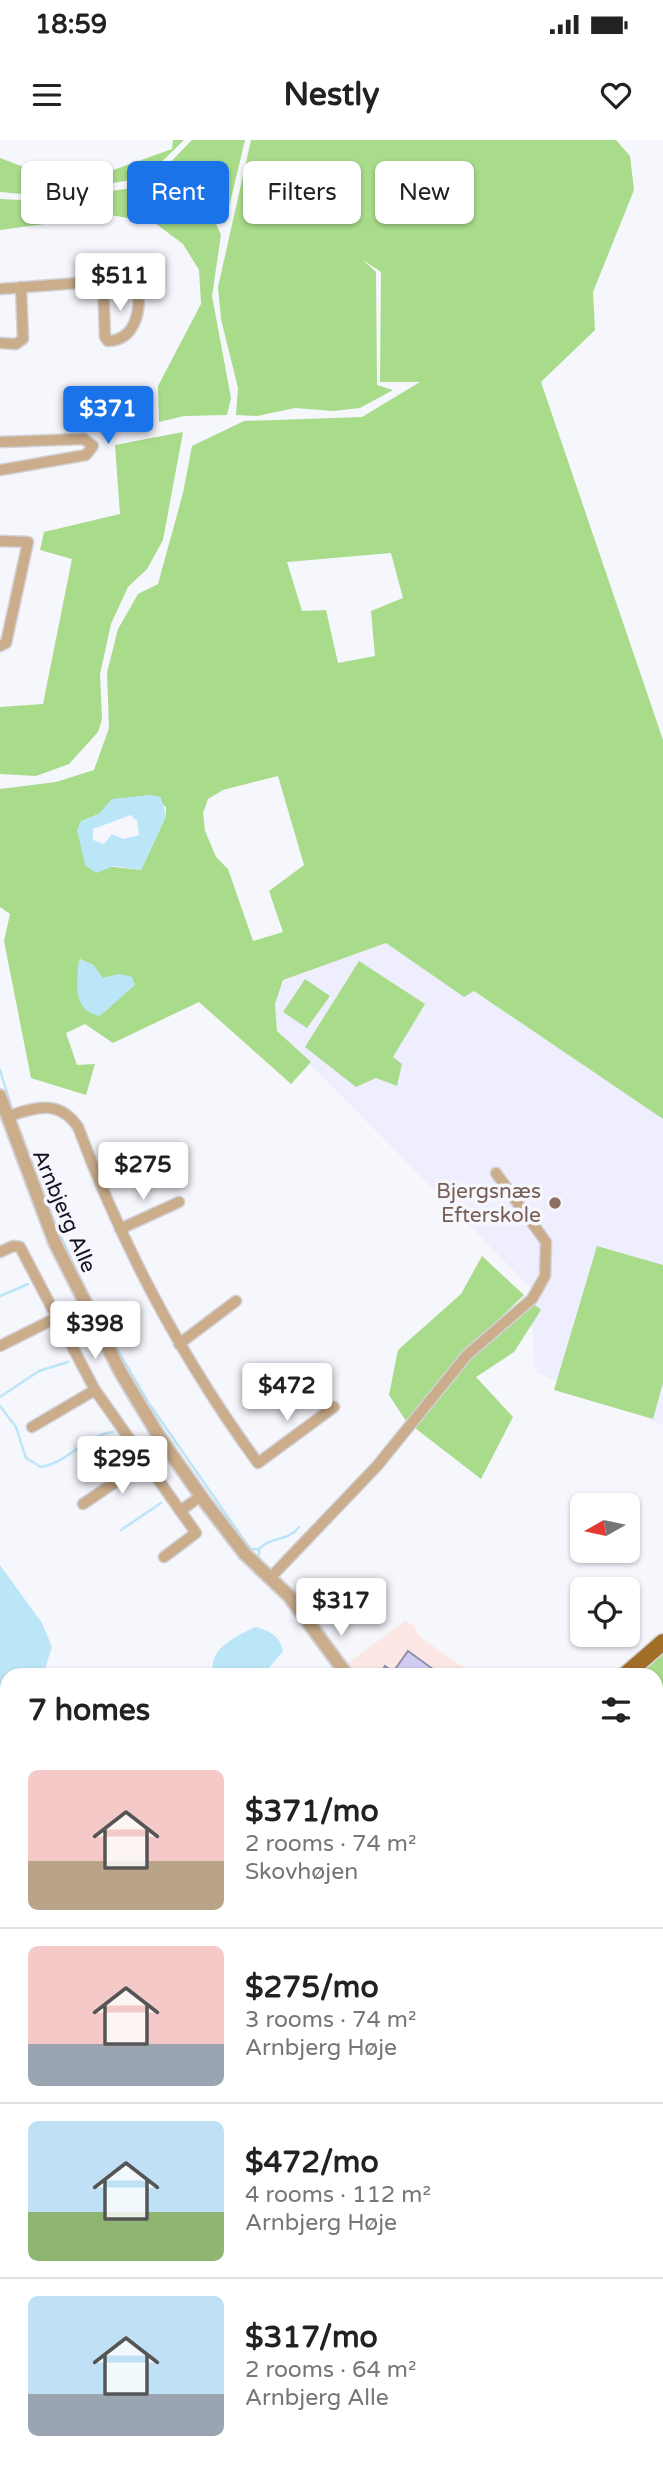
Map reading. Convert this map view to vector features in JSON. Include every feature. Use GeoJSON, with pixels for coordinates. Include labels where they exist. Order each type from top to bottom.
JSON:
{"type":"FeatureCollection","features":[{"type":"Feature","properties":{"kind":"main road"},"geometry":{"type":"LineString","coordinates":[[633,1668],[663,1642]]}},
{"type":"Feature","properties":{"kind":"street"},"geometry":{"type":"LineString","coordinates":[[0,289],[103,280],[131,279],[137,284],[138,312],[126,337],[121,340],[108,341],[105,337],[103,280]]}},
{"type":"Feature","properties":{"kind":"street"},"geometry":{"type":"LineString","coordinates":[[0,342],[16,344],[23,339],[21,288]]}},
{"type":"Feature","properties":{"kind":"street"},"geometry":{"type":"LineString","coordinates":[[0,442],[83,439],[93,446],[86,455],[0,470]]}},
{"type":"Feature","properties":{"kind":"street"},"geometry":{"type":"LineString","coordinates":[[0,541],[27,542],[6,643],[0,646]]}},
{"type":"Feature","properties":{"kind":"street","name":"Arnbjerg Alle"},"geometry":{"type":"LineString","coordinates":[[0,1096],[41,1212],[83,1304],[153,1427],[244,1553],[289,1596],[342,1668]]}},
{"type":"Feature","properties":{"kind":"street"},"geometry":{"type":"LineString","coordinates":[[7,1117],[41,1107],[61,1109],[70,1115],[78,1127],[120,1229],[179,1343],[210,1398],[258,1464],[334,1407]]}},
{"type":"Feature","properties":{"kind":"street"},"geometry":{"type":"LineString","coordinates":[[271,1577],[377,1466],[467,1355],[532,1299],[545,1276],[545,1242],[496,1173]]}},
{"type":"Feature","properties":{"kind":"street"},"geometry":{"type":"LineString","coordinates":[[120,1229],[179,1202]]}},
{"type":"Feature","properties":{"kind":"street"},"geometry":{"type":"LineString","coordinates":[[0,1252],[20,1247],[95,1390],[196,1532],[164,1557]]}},
{"type":"Feature","properties":{"kind":"street"},"geometry":{"type":"LineString","coordinates":[[179,1343],[236,1301]]}},
{"type":"Feature","properties":{"kind":"street"},"geometry":{"type":"LineString","coordinates":[[0,1346],[56,1318]]}},
{"type":"Feature","properties":{"kind":"street"},"geometry":{"type":"LineString","coordinates":[[32,1427],[95,1390]]}},
{"type":"Feature","properties":{"kind":"street"},"geometry":{"type":"LineString","coordinates":[[83,1504],[145,1462]]}},
{"type":"Feature","properties":{"kind":"street"},"geometry":{"type":"LineString","coordinates":[[180,1511],[201,1496]]}},
{"type":"Feature","properties":{"kind":"shaded area","name":"Bjergsnæs Efterskole"},"geometry":{"type":"Polygon","coordinates":[[[386,943],[464,996],[473,991],[663,1119],[663,1425],[535,1372],[530,1287],[277,1031],[275,1004],[283,980],[386,943]]]}},
{"type":"Feature","properties":{"kind":"shaded area"},"geometry":{"type":"Polygon","coordinates":[[[405,1621],[414,1626],[419,1636],[464,1668],[352,1668],[348,1663],[405,1621]]]}},
{"type":"Feature","properties":{"kind":"green space"},"geometry":{"type":"Polygon","coordinates":[[[173,140],[184,140],[162,161],[138,161],[172,149],[173,140]]]}},
{"type":"Feature","properties":{"kind":"green space"},"geometry":{"type":"Polygon","coordinates":[[[192,140],[245,140],[229,207],[229,161],[172,161],[192,140]]]}},
{"type":"Feature","properties":{"kind":"green space"},"geometry":{"type":"Polygon","coordinates":[[[251,140],[616,140],[630,156],[634,190],[593,292],[595,330],[541,382],[663,740],[663,1119],[474,991],[464,997],[386,943],[283,980],[275,1004],[277,1031],[311,1062],[291,1084],[199,1002],[113,1043],[85,1024],[66,1033],[77,1065],[95,1064],[86,1095],[31,1078],[4,941],[10,914],[0,907],[0,789],[56,782],[94,770],[109,728],[107,673],[118,629],[138,594],[158,584],[183,493],[192,446],[244,421],[362,417],[420,382],[380,382],[381,272],[363,260],[376,272],[377,385],[393,390],[360,408],[334,411],[295,408],[257,416],[236,415],[238,388],[221,319],[218,287],[243,176],[243,224],[361,224],[361,161],[246,161],[251,140]],[[391,553],[287,562],[302,611],[326,610],[338,663],[375,656],[371,611],[403,598],[391,553]],[[278,776],[223,790],[208,799],[203,813],[205,831],[216,857],[228,869],[253,941],[283,932],[269,891],[304,865],[278,776]],[[150,795],[112,800],[99,814],[81,821],[106,866],[141,870],[166,816],[166,807],[150,795]],[[80,959],[100,1015],[112,1004],[120,974],[103,978],[93,965],[80,959]]]}},
{"type":"Feature","properties":{"kind":"green space"},"geometry":{"type":"Polygon","coordinates":[[[0,158],[21,166],[21,194],[0,192],[0,158]]]}},
{"type":"Feature","properties":{"kind":"green space"},"geometry":{"type":"Polygon","coordinates":[[[127,165],[127,181],[113,183],[113,170],[127,165]]]}},
{"type":"Feature","properties":{"kind":"green space"},"geometry":{"type":"Polygon","coordinates":[[[127,189],[127,218],[113,215],[113,191],[127,189]]]}},
{"type":"Feature","properties":{"kind":"green space"},"geometry":{"type":"Polygon","coordinates":[[[0,199],[21,200],[21,224],[44,224],[0,230],[0,199]]]}},
{"type":"Feature","properties":{"kind":"green space"},"geometry":{"type":"Polygon","coordinates":[[[156,224],[216,224],[221,235],[212,296],[231,398],[227,415],[184,416],[159,422],[158,386],[201,304],[199,270],[183,244],[156,224]]]}},
{"type":"Feature","properties":{"kind":"green space"},"geometry":{"type":"Polygon","coordinates":[[[183,432],[163,540],[147,569],[128,587],[111,624],[100,674],[102,720],[98,732],[69,764],[36,776],[0,774],[0,707],[43,704],[72,559],[40,550],[44,532],[120,514],[115,445],[183,432]]]}},
{"type":"Feature","properties":{"kind":"green space"},"geometry":{"type":"Polygon","coordinates":[[[359,961],[425,1004],[393,1057],[402,1064],[397,1086],[376,1078],[356,1087],[305,1047],[359,961]]]}},
{"type":"Feature","properties":{"kind":"green space"},"geometry":{"type":"Polygon","coordinates":[[[305,979],[330,996],[307,1028],[283,1012],[305,979]]]}},
{"type":"Feature","properties":{"kind":"green space"},"geometry":{"type":"Polygon","coordinates":[[[597,1246],[663,1265],[663,1383],[653,1419],[554,1390],[597,1246]]]}},
{"type":"Feature","properties":{"kind":"green space"},"geometry":{"type":"Polygon","coordinates":[[[482,1256],[524,1295],[464,1353],[406,1421],[389,1395],[398,1350],[461,1294],[482,1256]]]}},
{"type":"Feature","properties":{"kind":"green space"},"geometry":{"type":"Polygon","coordinates":[[[534,1304],[541,1310],[514,1352],[476,1377],[513,1417],[481,1479],[415,1428],[470,1359],[534,1304]]]}},
{"type":"Feature","properties":{"kind":"green space"},"geometry":{"type":"Polygon","coordinates":[[[663,1654],[663,1668],[648,1668],[663,1654]]]}},
{"type":"Feature","properties":{"kind":"water"},"geometry":{"type":"Polygon","coordinates":[[[150,795],[161,797],[166,816],[141,870],[114,866],[96,873],[85,865],[77,830],[81,821],[99,814],[112,799],[150,795]],[[131,815],[93,829],[93,840],[104,844],[112,834],[123,839],[139,835],[137,821],[131,815]]]}},
{"type":"Feature","properties":{"kind":"water"},"geometry":{"type":"Polygon","coordinates":[[[79,959],[93,965],[103,978],[120,974],[132,977],[135,985],[100,1016],[91,1013],[84,1008],[78,994],[79,959]]]}},
{"type":"Feature","properties":{"kind":"water"},"geometry":{"type":"Polygon","coordinates":[[[0,1565],[42,1623],[52,1647],[45,1668],[0,1668],[0,1565]]]}},
{"type":"Feature","properties":{"kind":"water"},"geometry":{"type":"Polygon","coordinates":[[[255,1627],[273,1634],[283,1651],[269,1668],[213,1668],[214,1658],[231,1640],[255,1627]]]}},
{"type":"Feature","properties":{"kind":"building"},"geometry":{"type":"Polygon","coordinates":[[[408,1651],[431,1668],[396,1668],[408,1651]]]}},
{"type":"Feature","properties":{"kind":"waterway"},"geometry":{"type":"LineString","coordinates":[[0,1070],[12,1109]]}},
{"type":"Feature","properties":{"kind":"waterway"},"geometry":{"type":"LineString","coordinates":[[50,1212],[79,1276]]}},
{"type":"Feature","properties":{"kind":"waterway"},"geometry":{"type":"LineString","coordinates":[[0,1296],[28,1284]]}},
{"type":"Feature","properties":{"kind":"waterway"},"geometry":{"type":"LineString","coordinates":[[102,1323],[148,1402],[246,1543],[251,1549],[259,1549],[259,1555]]}},
{"type":"Feature","properties":{"kind":"waterway"},"geometry":{"type":"LineString","coordinates":[[0,1397],[39,1371],[68,1362]]}},
{"type":"Feature","properties":{"kind":"waterway"},"geometry":{"type":"LineString","coordinates":[[0,1406],[16,1427],[26,1458],[41,1467],[60,1460],[94,1438],[113,1432]]}},
{"type":"Feature","properties":{"kind":"waterway"},"geometry":{"type":"LineString","coordinates":[[121,1530],[161,1503]]}},
{"type":"Feature","properties":{"kind":"waterway"},"geometry":{"type":"LineString","coordinates":[[259,1549],[269,1542],[290,1535],[299,1527]]}},
{"type":"Feature","properties":{"kind":"place","name":"Bjergsnæs Efterskole"},"geometry":{"type":"Point","coordinates":[555,1203]}}]}
